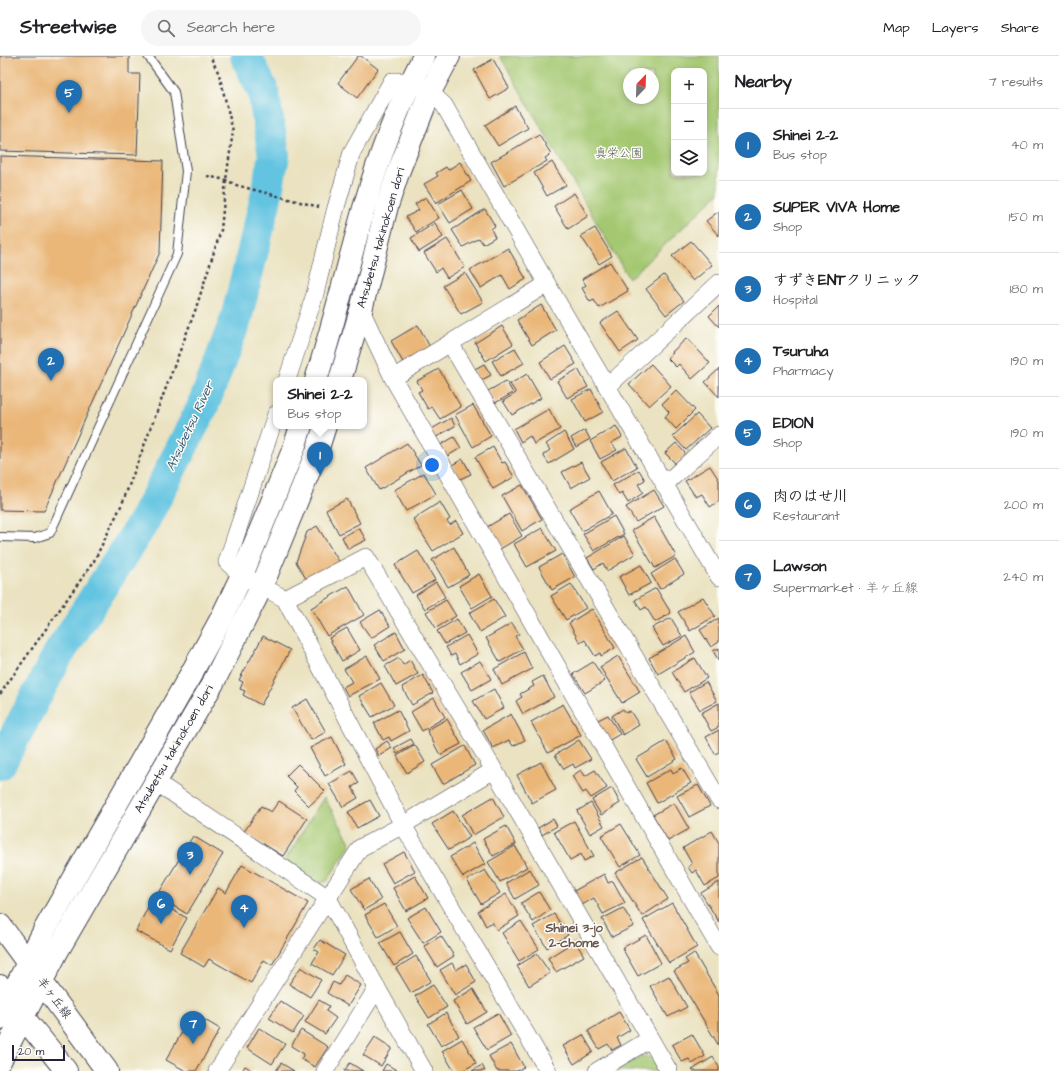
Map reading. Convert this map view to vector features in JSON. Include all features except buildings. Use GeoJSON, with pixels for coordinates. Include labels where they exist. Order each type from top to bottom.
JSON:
{"type":"FeatureCollection","features":[{"type":"Feature","properties":{"kind":"main road","name":"Atsubetsu takinokoen dori"},"geometry":{"type":"LineString","coordinates":[[317,377],[376,168],[411,81],[424,56]]}},
{"type":"Feature","properties":{"kind":"main road","name":"Atsubetsu takinokoen dori"},"geometry":{"type":"LineString","coordinates":[[341,377],[361,310],[387,206],[399,170],[430,92],[449,56]]}},
{"type":"Feature","properties":{"kind":"main road","name":"Atsubetsu takinokoen dori"},"geometry":{"type":"LineString","coordinates":[[3,1001],[28,964],[45,929],[221,619],[242,575],[294,448],[300,429]]}},
{"type":"Feature","properties":{"kind":"main road","name":"Atsubetsu takinokoen dori"},"geometry":{"type":"LineString","coordinates":[[0,1061],[58,950],[213,683],[262,586],[316,454],[324,429]]}},
{"type":"Feature","properties":{"kind":"main road","name":"羊ヶ丘線"},"geometry":{"type":"LineString","coordinates":[[0,925],[107,1071]]}},
{"type":"Feature","properties":{"kind":"main road"},"geometry":{"type":"LineString","coordinates":[[3,1001],[23,1018],[54,1054],[66,1071]]}},
{"type":"Feature","properties":{"kind":"street"},"geometry":{"type":"LineString","coordinates":[[288,377],[315,294],[335,211],[352,152],[392,80],[411,81],[430,92],[444,106],[546,284],[719,577]]}},
{"type":"Feature","properties":{"kind":"street"},"geometry":{"type":"LineString","coordinates":[[607,387],[719,283]]}},
{"type":"Feature","properties":{"kind":"street"},"geometry":{"type":"LineString","coordinates":[[393,378],[546,284]]}},
{"type":"Feature","properties":{"kind":"street"},"geometry":{"type":"LineString","coordinates":[[361,310],[393,378],[719,947]]}},
{"type":"Feature","properties":{"kind":"street"},"geometry":{"type":"LineString","coordinates":[[450,343],[719,800]]}},
{"type":"Feature","properties":{"kind":"street"},"geometry":{"type":"LineString","coordinates":[[273,423],[227,562],[242,575],[284,599],[403,825],[548,1071]]}},
{"type":"Feature","properties":{"kind":"street"},"geometry":{"type":"LineString","coordinates":[[664,485],[719,435]]}},
{"type":"Feature","properties":{"kind":"street"},"geometry":{"type":"LineString","coordinates":[[284,599],[366,557],[494,770],[668,1071]]}},
{"type":"Feature","properties":{"kind":"street"},"geometry":{"type":"LineString","coordinates":[[217,1071],[360,848],[403,825],[494,770]]}},
{"type":"Feature","properties":{"kind":"street"},"geometry":{"type":"LineString","coordinates":[[156,782],[328,898],[424,1071]]}},
{"type":"Feature","properties":{"kind":"street"},"geometry":{"type":"LineString","coordinates":[[325,1071],[377,988]]}},
{"type":"Feature","properties":{"kind":"street"},"geometry":{"type":"LineString","coordinates":[[596,1071],[650,1039]]}},
{"type":"Feature","properties":{"kind":"lane"},"geometry":{"type":"LineString","coordinates":[[0,537],[35,538],[50,533],[177,254],[186,171],[174,92],[148,56]]}},
{"type":"Feature","properties":{"kind":"path"},"geometry":{"type":"LineString","coordinates":[[0,694],[94,561],[122,504],[196,311],[221,230],[226,180],[234,130],[219,74],[210,56]]}},
{"type":"Feature","properties":{"kind":"path"},"geometry":{"type":"LineString","coordinates":[[207,176],[320,207]]}},
{"type":"Feature","properties":{"kind":"green space","name":"真栄公園"},"geometry":{"type":"Polygon","coordinates":[[[500,56],[719,56],[719,193],[629,279],[500,56]]]}},
{"type":"Feature","properties":{"kind":"green space"},"geometry":{"type":"Polygon","coordinates":[[[324,797],[351,844],[327,881],[320,883],[285,860],[324,797]]]}},
{"type":"Feature","properties":{"kind":"green space"},"geometry":{"type":"Polygon","coordinates":[[[640,1056],[653,1059],[661,1071],[616,1071],[640,1056]]]}},
{"type":"Feature","properties":{"kind":"waterway","name":"Atsubetsu River"},"geometry":{"type":"LineString","coordinates":[[0,764],[58,655],[144,521],[203,406],[236,319],[265,202],[274,155],[263,91],[246,56]]}},
{"type":"Feature","properties":{"kind":"place","name":"EDION"},"geometry":{"type":"Point","coordinates":[69,113]}},
{"type":"Feature","properties":{"kind":"place","name":"SUPER VIVA Home"},"geometry":{"type":"Point","coordinates":[51,381]}},
{"type":"Feature","properties":{"kind":"place","name":"Shinei 2-2"},"geometry":{"type":"Point","coordinates":[320,475]}},
{"type":"Feature","properties":{"kind":"place","name":"すずきENTクリニック"},"geometry":{"type":"Point","coordinates":[190,875]}},
{"type":"Feature","properties":{"kind":"place","name":"肉のはせ川"},"geometry":{"type":"Point","coordinates":[161,924]}},
{"type":"Feature","properties":{"kind":"place","name":"Tsuruha"},"geometry":{"type":"Point","coordinates":[244,928]}},
{"type":"Feature","properties":{"kind":"place","name":"Lawson"},"geometry":{"type":"Point","coordinates":[193,1044]}},
{"type":"Feature","properties":{"kind":"district","name":"Shinei 3-jo 2-chome"},"geometry":{"type":"Point","coordinates":[574,936]}}]}
